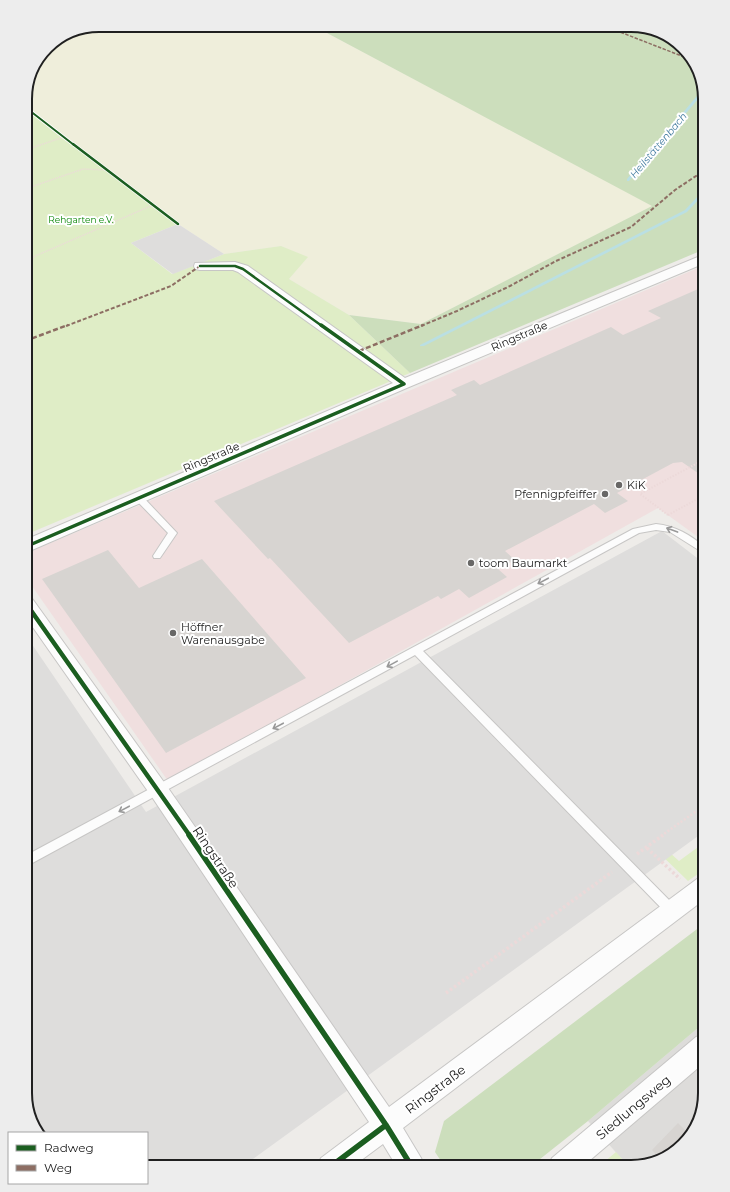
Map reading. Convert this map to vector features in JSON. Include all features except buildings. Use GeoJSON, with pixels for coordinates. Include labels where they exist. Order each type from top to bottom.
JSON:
{"type":"FeatureCollection","features":[{"type":"Feature","properties":{"kind":"street","name":"Ringstraße"},"geometry":{"type":"LineString","coordinates":[[32,544],[404,384],[698,261]]}},
{"type":"Feature","properties":{"kind":"street"},"geometry":{"type":"LineString","coordinates":[[200,266],[229,266],[243,268],[404,384]]}},
{"type":"Feature","properties":{"kind":"street","name":"Ringstraße"},"geometry":{"type":"LineString","coordinates":[[32,612],[159,791],[386,1125],[698,892]]}},
{"type":"Feature","properties":{"kind":"street","name":"Siedlungsweg"},"geometry":{"type":"LineString","coordinates":[[569,1160],[698,1052]]}},
{"type":"Feature","properties":{"kind":"street"},"geometry":{"type":"LineString","coordinates":[[339,1160],[386,1125],[408,1160]]}},
{"type":"Feature","properties":{"kind":"lane"},"geometry":{"type":"LineString","coordinates":[[139,498],[173,533],[157,556]]}},
{"type":"Feature","properties":{"kind":"lane"},"geometry":{"type":"LineString","coordinates":[[32,858],[159,791],[636,531],[647,527],[659,526],[674,530],[698,546]]}},
{"type":"Feature","properties":{"kind":"lane"},"geometry":{"type":"LineString","coordinates":[[416,650],[672,911]]}},
{"type":"Feature","properties":{"kind":"path"},"geometry":{"type":"LineString","coordinates":[[32,148],[64,137]]}},
{"type":"Feature","properties":{"kind":"path"},"geometry":{"type":"LineString","coordinates":[[32,187],[83,169],[107,170]]}},
{"type":"Feature","properties":{"kind":"path"},"geometry":{"type":"LineString","coordinates":[[33,260],[33,257],[153,205]]}},
{"type":"Feature","properties":{"kind":"path"},"geometry":{"type":"LineString","coordinates":[[668,515],[640,494],[698,463]]}},
{"type":"Feature","properties":{"kind":"path"},"geometry":{"type":"LineString","coordinates":[[659,526],[668,515],[698,499]]}},
{"type":"Feature","properties":{"kind":"path"},"geometry":{"type":"LineString","coordinates":[[446,993],[698,810]]}},
{"type":"Feature","properties":{"kind":"path"},"geometry":{"type":"LineString","coordinates":[[647,848],[698,888]]}},
{"type":"Feature","properties":{"kind":"shaded area"},"geometry":{"type":"Polygon","coordinates":[[[178,224],[224,254],[173,274],[131,243],[178,224]]]}},
{"type":"Feature","properties":{"kind":"shaded area"},"geometry":{"type":"Polygon","coordinates":[[[698,268],[698,537],[658,508],[168,781],[32,586],[32,551],[698,268]]]}},
{"type":"Feature","properties":{"kind":"shaded area"},"geometry":{"type":"Polygon","coordinates":[[[662,531],[698,559],[698,836],[252,1160],[148,1160],[148,1132],[45,1132],[39,1123],[33,1106],[32,1093],[32,644],[146,812],[662,531]]]}},
{"type":"Feature","properties":{"kind":"shaded area"},"geometry":{"type":"Polygon","coordinates":[[[698,1028],[698,1093],[694,1115],[687,1130],[668,1149],[649,1158],[623,1160],[588,1121],[698,1028]]]}},
{"type":"Feature","properties":{"kind":"green space"},"geometry":{"type":"Polygon","coordinates":[[[99,32],[325,32],[653,206],[421,324],[349,315],[289,279],[307,258],[281,246],[224,254],[178,224],[32,114],[32,94],[34,81],[39,69],[46,58],[65,41],[86,33],[99,32]]]}},
{"type":"Feature","properties":{"kind":"green space"},"geometry":{"type":"Polygon","coordinates":[[[325,32],[644,33],[661,39],[675,49],[687,62],[696,81],[698,99],[698,252],[410,373],[349,315],[421,324],[652,206],[325,32]]]}},
{"type":"Feature","properties":{"kind":"green space","name":"Rehgarten e.V."},"geometry":{"type":"Polygon","coordinates":[[[32,112],[178,224],[131,243],[172,274],[224,254],[281,246],[308,257],[289,279],[349,315],[410,373],[32,532],[32,112]]]}},
{"type":"Feature","properties":{"kind":"green space"},"geometry":{"type":"Polygon","coordinates":[[[660,844],[679,861],[698,847],[698,874],[688,881],[654,848],[660,844]]]}},
{"type":"Feature","properties":{"kind":"green space"},"geometry":{"type":"Polygon","coordinates":[[[698,928],[698,1028],[588,1121],[539,1160],[440,1160],[435,1152],[444,1121],[698,928]]]}},
{"type":"Feature","properties":{"kind":"green space"},"geometry":{"type":"Polygon","coordinates":[[[616,1152],[623,1160],[606,1160],[616,1152]]]}},
{"type":"Feature","properties":{"kind":"waterway","name":"Heilstättenbach"},"geometry":{"type":"LineString","coordinates":[[628,180],[698,97]]}},
{"type":"Feature","properties":{"kind":"waterway"},"geometry":{"type":"LineString","coordinates":[[422,345],[686,211],[698,198]]}},
{"type":"Feature","properties":{"kind":"marked path"},"geometry":{"type":"LineString","coordinates":[[620,32],[682,56]]}},
{"type":"Feature","properties":{"kind":"marked path"},"geometry":{"type":"LineString","coordinates":[[359,351],[457,311],[510,286],[556,261],[631,227],[675,190],[698,175]]}},
{"type":"Feature","properties":{"kind":"marked path"},"geometry":{"type":"LineString","coordinates":[[32,338],[171,286],[200,266]]}},
{"type":"Feature","properties":{"kind":"cycle path"},"geometry":{"type":"LineString","coordinates":[[32,112],[178,224]]}},
{"type":"Feature","properties":{"kind":"cycle path"},"geometry":{"type":"LineString","coordinates":[[200,266],[235,266],[243,269],[404,384]]}},
{"type":"Feature","properties":{"kind":"cycle path"},"geometry":{"type":"LineString","coordinates":[[32,544],[404,384]]}},
{"type":"Feature","properties":{"kind":"cycle path"},"geometry":{"type":"LineString","coordinates":[[32,612],[159,791],[386,1125],[408,1160]]}},
{"type":"Feature","properties":{"kind":"cycle path"},"geometry":{"type":"LineString","coordinates":[[339,1160],[386,1125]]}},
{"type":"Feature","properties":{"kind":"place","name":"KiK"},"geometry":{"type":"Point","coordinates":[619,485]}},
{"type":"Feature","properties":{"kind":"place","name":"Pfennigpfeiffer"},"geometry":{"type":"Point","coordinates":[605,494]}},
{"type":"Feature","properties":{"kind":"place","name":"toom Baumarkt"},"geometry":{"type":"Point","coordinates":[471,563]}},
{"type":"Feature","properties":{"kind":"place","name":"Höffner Warenausgabe"},"geometry":{"type":"Point","coordinates":[173,633]}}]}
